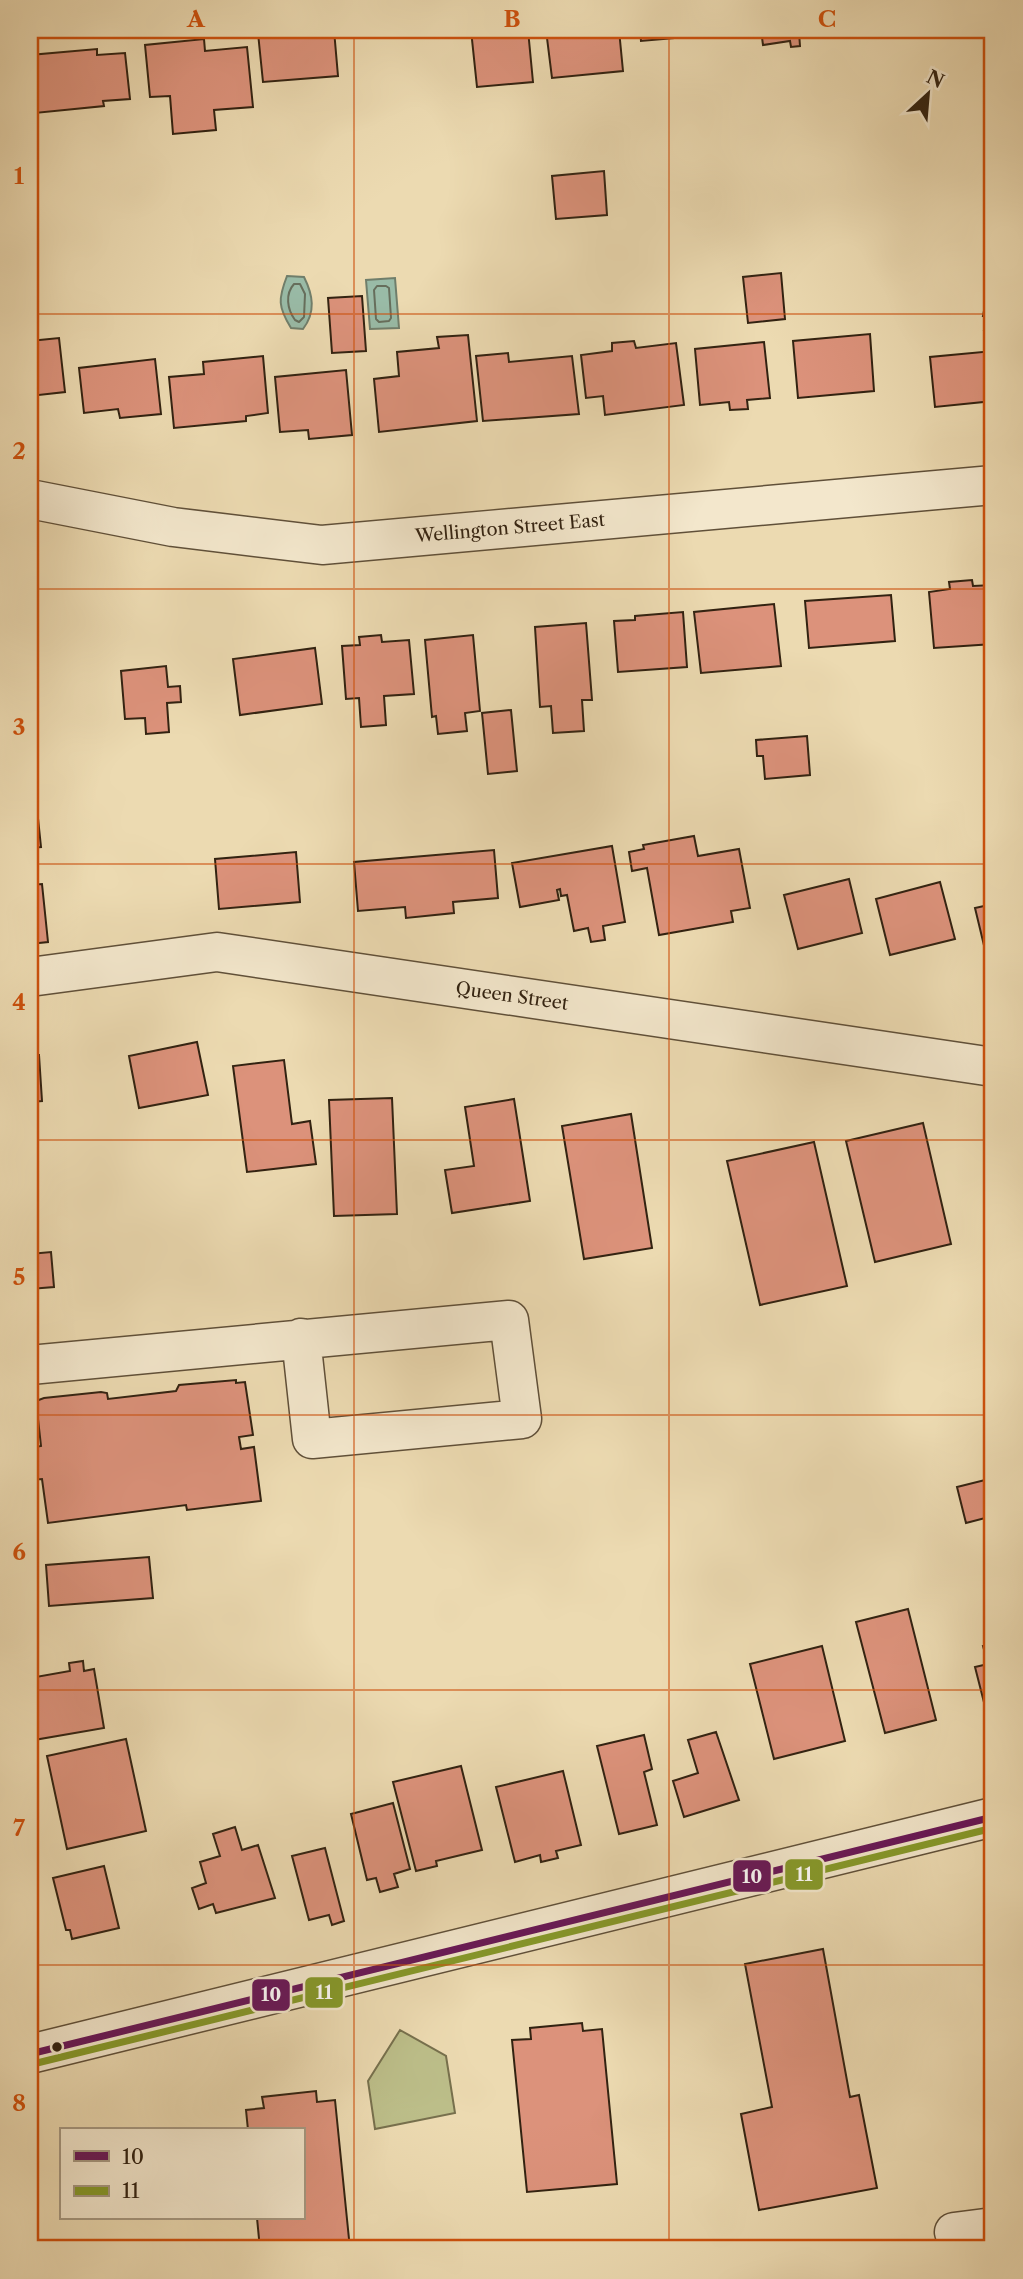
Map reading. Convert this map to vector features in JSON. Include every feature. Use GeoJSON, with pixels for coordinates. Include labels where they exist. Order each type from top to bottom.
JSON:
{"type":"FeatureCollection","features":[{"type":"Feature","properties":{"kind":"street","name":"Wellington Street East"},"geometry":{"type":"LineString","coordinates":[[30,499],[173,527],[322,545],[993,485]]}},
{"type":"Feature","properties":{"kind":"street","name":"Queen Street"},"geometry":{"type":"LineString","coordinates":[[30,976],[216,952],[993,1067]]}},
{"type":"Feature","properties":{"kind":"street"},"geometry":{"type":"LineString","coordinates":[[30,1365],[301,1338],[509,1320],[522,1419],[312,1440],[301,1338]]}},
{"type":"Feature","properties":{"kind":"street"},"geometry":{"type":"LineString","coordinates":[[30,2054],[993,1817]]}},
{"type":"Feature","properties":{"kind":"street"},"geometry":{"type":"LineString","coordinates":[[954,2232],[993,2227]]}},
{"type":"Feature","properties":{"kind":"green space"},"geometry":{"type":"Polygon","coordinates":[[[400,2030],[446,2056],[455,2113],[375,2129],[368,2081],[400,2030]]]}},
{"type":"Feature","properties":{"kind":"water"},"geometry":{"type":"Polygon","coordinates":[[[287,276],[304,277],[309,290],[311,310],[303,329],[291,328],[282,308],[281,297],[287,276]]]}},
{"type":"Feature","properties":{"kind":"water"},"geometry":{"type":"Polygon","coordinates":[[[395,278],[399,328],[370,329],[366,280],[395,278]]]}},
{"type":"Feature","properties":{"kind":"building"},"geometry":{"type":"Polygon","coordinates":[[[334,30],[338,76],[263,82],[258,33],[334,30]]]}},
{"type":"Feature","properties":{"kind":"building"},"geometry":{"type":"Polygon","coordinates":[[[471,30],[528,30],[533,82],[477,87],[471,30]]]}},
{"type":"Feature","properties":{"kind":"building"},"geometry":{"type":"Polygon","coordinates":[[[546,30],[619,30],[623,71],[552,78],[546,30]]]}},
{"type":"Feature","properties":{"kind":"building"},"geometry":{"type":"Polygon","coordinates":[[[640,30],[719,30],[720,34],[641,41],[640,30]]]}},
{"type":"Feature","properties":{"kind":"building"},"geometry":{"type":"Polygon","coordinates":[[[761,30],[814,31],[799,32],[800,46],[791,47],[790,41],[763,45],[761,30]]]}},
{"type":"Feature","properties":{"kind":"building"},"geometry":{"type":"Polygon","coordinates":[[[925,30],[950,30],[950,32],[926,34],[925,30]]]}},
{"type":"Feature","properties":{"kind":"building"},"geometry":{"type":"Polygon","coordinates":[[[204,39],[205,51],[247,47],[253,107],[214,110],[216,130],[173,134],[170,96],[150,97],[145,45],[204,39]]]}},
{"type":"Feature","properties":{"kind":"building"},"geometry":{"type":"Polygon","coordinates":[[[97,49],[97,55],[125,53],[130,99],[103,101],[104,106],[35,113],[30,55],[97,49]]]}},
{"type":"Feature","properties":{"kind":"building"},"geometry":{"type":"Polygon","coordinates":[[[604,171],[607,215],[556,219],[552,176],[604,171]]]}},
{"type":"Feature","properties":{"kind":"building"},"geometry":{"type":"Polygon","coordinates":[[[993,264],[993,332],[984,330],[987,316],[983,316],[993,264]]]}},
{"type":"Feature","properties":{"kind":"building"},"geometry":{"type":"Polygon","coordinates":[[[781,273],[785,319],[748,323],[743,277],[781,273]]]}},
{"type":"Feature","properties":{"kind":"building"},"geometry":{"type":"Polygon","coordinates":[[[362,296],[366,351],[332,353],[328,298],[362,296]]]}},
{"type":"Feature","properties":{"kind":"building"},"geometry":{"type":"Polygon","coordinates":[[[870,334],[874,391],[798,398],[793,341],[870,334]]]}},
{"type":"Feature","properties":{"kind":"building"},"geometry":{"type":"Polygon","coordinates":[[[468,335],[477,421],[379,432],[374,379],[399,376],[397,352],[439,348],[437,337],[468,335]]]}},
{"type":"Feature","properties":{"kind":"building"},"geometry":{"type":"Polygon","coordinates":[[[59,338],[65,392],[30,396],[30,341],[59,338]]]}},
{"type":"Feature","properties":{"kind":"building"},"geometry":{"type":"Polygon","coordinates":[[[634,341],[636,348],[676,343],[684,405],[605,415],[603,396],[586,398],[581,355],[612,351],[612,343],[634,341]]]}},
{"type":"Feature","properties":{"kind":"building"},"geometry":{"type":"Polygon","coordinates":[[[764,342],[770,398],[747,400],[748,409],[730,410],[729,402],[700,405],[695,349],[764,342]]]}},
{"type":"Feature","properties":{"kind":"building"},"geometry":{"type":"Polygon","coordinates":[[[993,351],[993,401],[935,407],[930,357],[993,351]]]}},
{"type":"Feature","properties":{"kind":"building"},"geometry":{"type":"Polygon","coordinates":[[[508,353],[509,362],[572,356],[579,414],[483,421],[476,356],[508,353]]]}},
{"type":"Feature","properties":{"kind":"building"},"geometry":{"type":"Polygon","coordinates":[[[263,356],[268,413],[246,416],[246,421],[174,428],[169,377],[204,374],[203,362],[263,356]]]}},
{"type":"Feature","properties":{"kind":"building"},"geometry":{"type":"Polygon","coordinates":[[[155,359],[161,414],[120,418],[118,409],[84,413],[79,368],[155,359]]]}},
{"type":"Feature","properties":{"kind":"building"},"geometry":{"type":"Polygon","coordinates":[[[346,370],[352,435],[309,439],[308,430],[280,432],[275,377],[346,370]]]}},
{"type":"Feature","properties":{"kind":"building"},"geometry":{"type":"Polygon","coordinates":[[[972,580],[973,586],[993,585],[993,644],[934,648],[929,592],[950,589],[949,582],[972,580]]]}},
{"type":"Feature","properties":{"kind":"building"},"geometry":{"type":"Polygon","coordinates":[[[891,595],[895,641],[809,648],[805,601],[891,595]]]}},
{"type":"Feature","properties":{"kind":"building"},"geometry":{"type":"Polygon","coordinates":[[[774,604],[781,666],[701,673],[694,612],[774,604]]]}},
{"type":"Feature","properties":{"kind":"building"},"geometry":{"type":"Polygon","coordinates":[[[683,612],[687,667],[618,672],[614,621],[635,620],[635,616],[683,612]]]}},
{"type":"Feature","properties":{"kind":"building"},"geometry":{"type":"Polygon","coordinates":[[[586,623],[592,700],[582,700],[584,731],[553,733],[551,706],[540,707],[535,627],[586,623]]]}},
{"type":"Feature","properties":{"kind":"building"},"geometry":{"type":"Polygon","coordinates":[[[381,635],[382,642],[409,640],[414,694],[384,696],[386,725],[361,727],[359,698],[346,699],[342,646],[360,645],[359,637],[381,635]]]}},
{"type":"Feature","properties":{"kind":"building"},"geometry":{"type":"Polygon","coordinates":[[[473,635],[480,711],[465,713],[467,731],[438,734],[436,716],[432,717],[425,640],[473,635]]]}},
{"type":"Feature","properties":{"kind":"building"},"geometry":{"type":"Polygon","coordinates":[[[315,648],[322,704],[240,715],[233,659],[315,648]]]}},
{"type":"Feature","properties":{"kind":"building"},"geometry":{"type":"Polygon","coordinates":[[[166,666],[168,687],[180,686],[181,702],[167,703],[169,732],[146,734],[145,718],[125,719],[121,671],[166,666]]]}},
{"type":"Feature","properties":{"kind":"building"},"geometry":{"type":"Polygon","coordinates":[[[511,710],[517,771],[488,774],[482,713],[511,710]]]}},
{"type":"Feature","properties":{"kind":"building"},"geometry":{"type":"Polygon","coordinates":[[[807,736],[810,775],[765,779],[763,756],[757,756],[756,740],[807,736]]]}},
{"type":"Feature","properties":{"kind":"building"},"geometry":{"type":"Polygon","coordinates":[[[30,742],[41,847],[30,848],[30,742]]]}},
{"type":"Feature","properties":{"kind":"building"},"geometry":{"type":"Polygon","coordinates":[[[694,836],[698,856],[739,849],[750,908],[731,911],[733,922],[659,935],[647,868],[632,871],[629,852],[644,849],[643,845],[694,836]]]}},
{"type":"Feature","properties":{"kind":"building"},"geometry":{"type":"Polygon","coordinates":[[[612,846],[625,922],[603,926],[605,940],[591,942],[588,928],[574,931],[567,895],[561,896],[560,889],[557,890],[559,900],[520,907],[512,863],[612,846]]]}},
{"type":"Feature","properties":{"kind":"building"},"geometry":{"type":"Polygon","coordinates":[[[494,850],[498,898],[453,902],[454,913],[406,918],[405,907],[358,911],[354,862],[494,850]]]}},
{"type":"Feature","properties":{"kind":"building"},"geometry":{"type":"Polygon","coordinates":[[[296,852],[300,902],[219,909],[215,859],[296,852]]]}},
{"type":"Feature","properties":{"kind":"building"},"geometry":{"type":"Polygon","coordinates":[[[849,879],[862,933],[798,949],[784,895],[849,879]]]}},
{"type":"Feature","properties":{"kind":"building"},"geometry":{"type":"Polygon","coordinates":[[[940,882],[955,939],[890,955],[876,899],[940,882]]]}},
{"type":"Feature","properties":{"kind":"building"},"geometry":{"type":"Polygon","coordinates":[[[42,884],[48,942],[30,944],[30,885],[42,884]]]}},
{"type":"Feature","properties":{"kind":"building"},"geometry":{"type":"Polygon","coordinates":[[[993,904],[993,961],[988,962],[975,908],[993,904]]]}},
{"type":"Feature","properties":{"kind":"building"},"geometry":{"type":"Polygon","coordinates":[[[197,1042],[208,1095],[139,1108],[129,1056],[197,1042]]]}},
{"type":"Feature","properties":{"kind":"building"},"geometry":{"type":"Polygon","coordinates":[[[30,1055],[39,1055],[42,1101],[30,1102],[30,1055]]]}},
{"type":"Feature","properties":{"kind":"building"},"geometry":{"type":"Polygon","coordinates":[[[284,1060],[292,1124],[310,1121],[316,1164],[247,1172],[233,1066],[284,1060]]]}},
{"type":"Feature","properties":{"kind":"building"},"geometry":{"type":"Polygon","coordinates":[[[392,1098],[397,1214],[334,1216],[329,1100],[392,1098]]]}},
{"type":"Feature","properties":{"kind":"building"},"geometry":{"type":"Polygon","coordinates":[[[514,1099],[530,1201],[452,1213],[445,1170],[474,1166],[465,1107],[514,1099]]]}},
{"type":"Feature","properties":{"kind":"building"},"geometry":{"type":"Polygon","coordinates":[[[631,1114],[652,1248],[584,1259],[562,1126],[631,1114]]]}},
{"type":"Feature","properties":{"kind":"building"},"geometry":{"type":"Polygon","coordinates":[[[923,1123],[951,1244],[875,1262],[846,1141],[923,1123]]]}},
{"type":"Feature","properties":{"kind":"building"},"geometry":{"type":"Polygon","coordinates":[[[814,1142],[847,1286],[760,1305],[727,1161],[814,1142]]]}},
{"type":"Feature","properties":{"kind":"building"},"geometry":{"type":"Polygon","coordinates":[[[51,1252],[54,1287],[30,1289],[30,1254],[51,1252]]]}},
{"type":"Feature","properties":{"kind":"building"},"geometry":{"type":"Polygon","coordinates":[[[236,1380],[236,1383],[245,1382],[253,1435],[239,1437],[241,1449],[254,1447],[261,1501],[187,1510],[186,1505],[48,1523],[42,1479],[30,1480],[30,1448],[41,1446],[36,1401],[101,1392],[107,1393],[108,1399],[176,1391],[179,1385],[236,1380]]]}},
{"type":"Feature","properties":{"kind":"building"},"geometry":{"type":"Polygon","coordinates":[[[993,1478],[993,1516],[966,1523],[957,1487],[993,1478]]]}},
{"type":"Feature","properties":{"kind":"building"},"geometry":{"type":"Polygon","coordinates":[[[149,1557],[153,1598],[49,1606],[46,1565],[149,1557]]]}},
{"type":"Feature","properties":{"kind":"building"},"geometry":{"type":"Polygon","coordinates":[[[908,1609],[936,1720],[885,1733],[856,1622],[908,1609]]]}},
{"type":"Feature","properties":{"kind":"building"},"geometry":{"type":"Polygon","coordinates":[[[993,1644],[993,1726],[990,1726],[975,1667],[988,1664],[983,1646],[993,1644]]]}},
{"type":"Feature","properties":{"kind":"building"},"geometry":{"type":"Polygon","coordinates":[[[822,1646],[845,1741],[774,1759],[750,1664],[822,1646]]]}},
{"type":"Feature","properties":{"kind":"building"},"geometry":{"type":"Polygon","coordinates":[[[83,1661],[84,1671],[94,1669],[104,1728],[34,1740],[30,1706],[35,1705],[30,1678],[70,1671],[69,1663],[83,1661]]]}},
{"type":"Feature","properties":{"kind":"building"},"geometry":{"type":"Polygon","coordinates":[[[716,1732],[739,1800],[684,1817],[673,1781],[698,1773],[688,1740],[716,1732]]]}},
{"type":"Feature","properties":{"kind":"building"},"geometry":{"type":"Polygon","coordinates":[[[644,1735],[652,1769],[644,1772],[657,1825],[619,1834],[597,1746],[644,1735]]]}},
{"type":"Feature","properties":{"kind":"building"},"geometry":{"type":"Polygon","coordinates":[[[126,1739],[146,1831],[67,1849],[47,1756],[126,1739]]]}},
{"type":"Feature","properties":{"kind":"building"},"geometry":{"type":"Polygon","coordinates":[[[461,1766],[482,1850],[436,1861],[437,1866],[416,1871],[393,1782],[461,1766]]]}},
{"type":"Feature","properties":{"kind":"building"},"geometry":{"type":"Polygon","coordinates":[[[563,1771],[581,1845],[556,1851],[558,1858],[541,1862],[540,1855],[515,1862],[496,1787],[563,1771]]]}},
{"type":"Feature","properties":{"kind":"building"},"geometry":{"type":"Polygon","coordinates":[[[393,1803],[410,1869],[394,1874],[398,1887],[380,1892],[376,1878],[367,1880],[351,1814],[393,1803]]]}},
{"type":"Feature","properties":{"kind":"building"},"geometry":{"type":"Polygon","coordinates":[[[235,1827],[242,1850],[258,1845],[275,1898],[216,1913],[213,1904],[199,1909],[192,1888],[206,1883],[200,1862],[220,1856],[213,1834],[235,1827]]]}},
{"type":"Feature","properties":{"kind":"building"},"geometry":{"type":"Polygon","coordinates":[[[325,1848],[344,1921],[332,1925],[329,1915],[309,1920],[292,1856],[325,1848]]]}},
{"type":"Feature","properties":{"kind":"building"},"geometry":{"type":"Polygon","coordinates":[[[104,1866],[119,1928],[72,1939],[70,1930],[66,1930],[53,1878],[104,1866]]]}},
{"type":"Feature","properties":{"kind":"building"},"geometry":{"type":"Polygon","coordinates":[[[823,1949],[850,2097],[859,2095],[877,2188],[759,2210],[741,2114],[772,2107],[745,1964],[823,1949]]]}},
{"type":"Feature","properties":{"kind":"building"},"geometry":{"type":"Polygon","coordinates":[[[582,2023],[583,2031],[602,2029],[617,2184],[527,2192],[512,2040],[531,2039],[530,2028],[582,2023]]]}},
{"type":"Feature","properties":{"kind":"building"},"geometry":{"type":"Polygon","coordinates":[[[316,2091],[317,2102],[335,2100],[350,2249],[260,2249],[257,2220],[304,2220],[304,2128],[248,2128],[246,2110],[264,2108],[262,2097],[316,2091]]]}},
{"type":"Feature","properties":{"kind":"transit line","name":"10"},"geometry":{"type":"LineString","coordinates":[[30,2054],[993,1817]]}},
{"type":"Feature","properties":{"kind":"transit line","name":"11"},"geometry":{"type":"LineString","coordinates":[[33,2064],[993,1828]]}}]}
